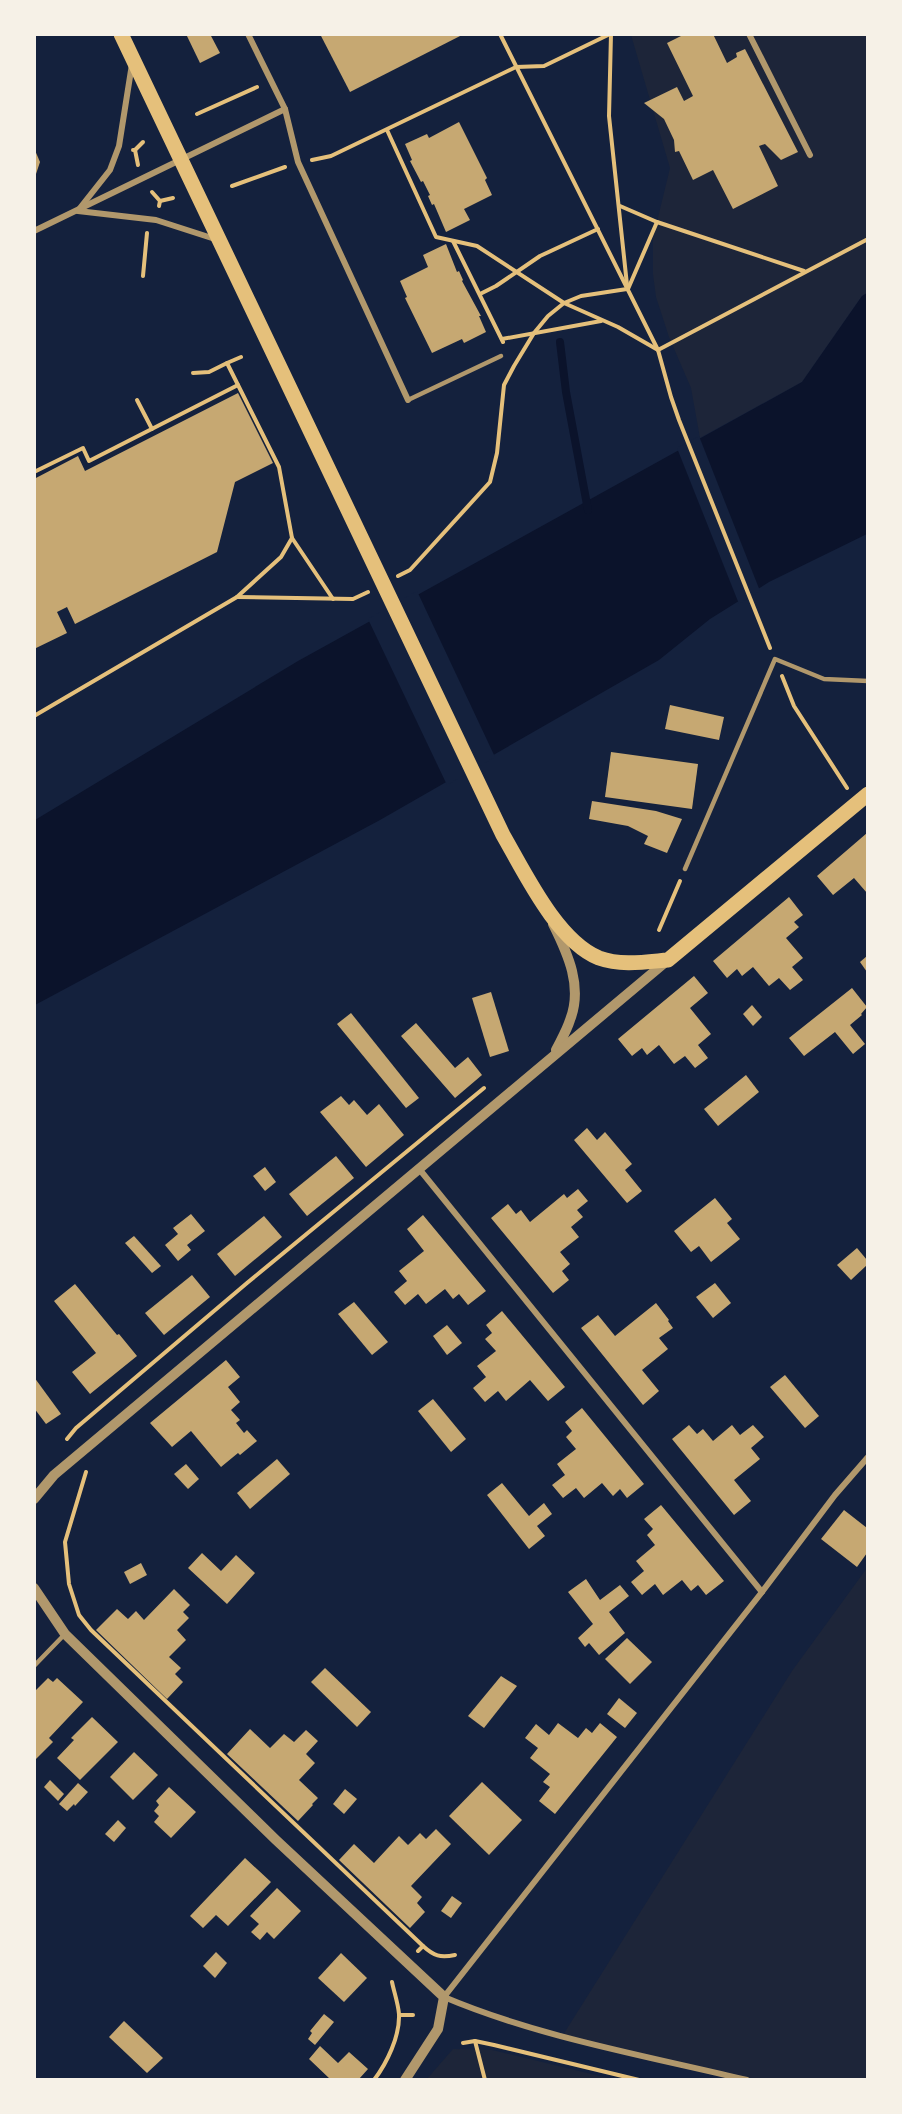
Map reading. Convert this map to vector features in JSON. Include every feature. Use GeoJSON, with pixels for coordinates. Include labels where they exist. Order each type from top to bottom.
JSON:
{"type":"FeatureCollection","features":[{"type":"Feature","properties":{"kind":"main road"},"geometry":{"type":"LineString","coordinates":[[121,34],[503,835],[542,902],[565,932],[585,951],[600,958],[638,963],[668,960],[867,794]]}},
{"type":"Feature","properties":{"kind":"street"},"geometry":{"type":"LineString","coordinates":[[249,34],[285,109],[297,162],[408,400]]}},
{"type":"Feature","properties":{"kind":"street"},"geometry":{"type":"LineString","coordinates":[[749,34],[810,155]]}},
{"type":"Feature","properties":{"kind":"street"},"geometry":{"type":"LineString","coordinates":[[78,211],[110,170],[119,146],[133,58]]}},
{"type":"Feature","properties":{"kind":"street"},"geometry":{"type":"LineString","coordinates":[[34,231],[285,109]]}},
{"type":"Feature","properties":{"kind":"street"},"geometry":{"type":"LineString","coordinates":[[78,211],[156,220],[219,240]]}},
{"type":"Feature","properties":{"kind":"street"},"geometry":{"type":"LineString","coordinates":[[542,902],[566,950],[575,988],[570,1022],[553,1056]]}},
{"type":"Feature","properties":{"kind":"street"},"geometry":{"type":"LineString","coordinates":[[34,1499],[63,1468],[668,960]]}},
{"type":"Feature","properties":{"kind":"street"},"geometry":{"type":"LineString","coordinates":[[420,1170],[762,1592]]}},
{"type":"Feature","properties":{"kind":"street"},"geometry":{"type":"LineString","coordinates":[[405,2079],[438,2029],[444,1997],[867,1457]]}},
{"type":"Feature","properties":{"kind":"street"},"geometry":{"type":"LineString","coordinates":[[34,1588],[65,1635],[276,1840],[444,1997],[486,2015],[519,2024],[747,2079]]}},
{"type":"Feature","properties":{"kind":"lane"},"geometry":{"type":"LineString","coordinates":[[408,400],[501,356]]}},
{"type":"Feature","properties":{"kind":"lane"},"geometry":{"type":"LineString","coordinates":[[685,869],[775,659],[824,679],[867,681]]}},
{"type":"Feature","properties":{"kind":"lane"},"geometry":{"type":"LineString","coordinates":[[34,1666],[65,1635]]}},
{"type":"Feature","properties":{"kind":"path"},"geometry":{"type":"LineString","coordinates":[[500,34],[658,350],[670,397],[764,635]]}},
{"type":"Feature","properties":{"kind":"path"},"geometry":{"type":"LineString","coordinates":[[232,186],[297,162],[332,156],[516,66],[544,66],[600,37],[611,34],[609,117],[627,289]]}},
{"type":"Feature","properties":{"kind":"path"},"geometry":{"type":"LineString","coordinates":[[197,114],[257,87]]}},
{"type":"Feature","properties":{"kind":"path"},"geometry":{"type":"LineString","coordinates":[[387,130],[436,237],[477,246],[564,303],[658,350]]}},
{"type":"Feature","properties":{"kind":"path"},"geometry":{"type":"LineString","coordinates":[[135,150],[143,142]]}},
{"type":"Feature","properties":{"kind":"path"},"geometry":{"type":"LineString","coordinates":[[129,148],[135,150]]}},
{"type":"Feature","properties":{"kind":"path"},"geometry":{"type":"LineString","coordinates":[[135,150],[138,165]]}},
{"type":"Feature","properties":{"kind":"path"},"geometry":{"type":"LineString","coordinates":[[152,192],[160,201]]}},
{"type":"Feature","properties":{"kind":"path"},"geometry":{"type":"LineString","coordinates":[[160,201],[173,198]]}},
{"type":"Feature","properties":{"kind":"path"},"geometry":{"type":"LineString","coordinates":[[158,210],[160,201]]}},
{"type":"Feature","properties":{"kind":"path"},"geometry":{"type":"LineString","coordinates":[[620,206],[657,222],[805,271]]}},
{"type":"Feature","properties":{"kind":"path"},"geometry":{"type":"LineString","coordinates":[[627,289],[657,222]]}},
{"type":"Feature","properties":{"kind":"path"},"geometry":{"type":"LineString","coordinates":[[480,294],[540,256],[598,229]]}},
{"type":"Feature","properties":{"kind":"path"},"geometry":{"type":"LineString","coordinates":[[143,276],[147,232]]}},
{"type":"Feature","properties":{"kind":"path"},"geometry":{"type":"LineString","coordinates":[[658,350],[867,238]]}},
{"type":"Feature","properties":{"kind":"path"},"geometry":{"type":"LineString","coordinates":[[453,241],[509,353],[501,356]]}},
{"type":"Feature","properties":{"kind":"path"},"geometry":{"type":"LineString","coordinates":[[490,482],[497,453],[504,385],[534,333],[548,316],[564,303],[581,296],[627,289]]}},
{"type":"Feature","properties":{"kind":"path"},"geometry":{"type":"LineString","coordinates":[[502,339],[602,320]]}},
{"type":"Feature","properties":{"kind":"path"},"geometry":{"type":"LineString","coordinates":[[193,373],[209,372],[241,357]]}},
{"type":"Feature","properties":{"kind":"path"},"geometry":{"type":"LineString","coordinates":[[227,363],[279,467],[292,538],[333,599]]}},
{"type":"Feature","properties":{"kind":"path"},"geometry":{"type":"LineString","coordinates":[[34,472],[82,448],[89,461],[238,385]]}},
{"type":"Feature","properties":{"kind":"path"},"geometry":{"type":"LineString","coordinates":[[137,400],[152,429]]}},
{"type":"Feature","properties":{"kind":"path"},"geometry":{"type":"LineString","coordinates":[[34,716],[237,597],[281,557],[292,538]]}},
{"type":"Feature","properties":{"kind":"path"},"geometry":{"type":"LineString","coordinates":[[775,659],[794,706],[847,788]]}},
{"type":"Feature","properties":{"kind":"path"},"geometry":{"type":"LineString","coordinates":[[659,930],[685,869]]}},
{"type":"Feature","properties":{"kind":"path"},"geometry":{"type":"LineString","coordinates":[[65,1442],[76,1428],[247,1283],[484,1088]]}},
{"type":"Feature","properties":{"kind":"path"},"geometry":{"type":"LineString","coordinates":[[87,1469],[65,1542],[69,1584],[79,1614],[91,1630],[434,1956],[444,1958],[455,1955]]}},
{"type":"Feature","properties":{"kind":"path"},"geometry":{"type":"LineString","coordinates":[[415,1955],[423,1946]]}},
{"type":"Feature","properties":{"kind":"path"},"geometry":{"type":"LineString","coordinates":[[374,2079],[385,2066],[399,2015],[392,1982]]}},
{"type":"Feature","properties":{"kind":"path"},"geometry":{"type":"LineString","coordinates":[[399,2015],[413,2016]]}},
{"type":"Feature","properties":{"kind":"path"},"geometry":{"type":"LineString","coordinates":[[475,2042],[485,2079]]}},
{"type":"Feature","properties":{"kind":"path"},"geometry":{"type":"LineString","coordinates":[[463,2043],[475,2042],[639,2079]]}},
{"type":"Feature","properties":{"kind":"shaded area"},"geometry":{"type":"Polygon","coordinates":[[[631,35],[867,35],[867,293],[862,296],[802,382],[700,438],[691,388],[669,337],[656,297],[653,274],[653,238],[670,168],[631,35]]]}},
{"type":"Feature","properties":{"kind":"shaded area"},"geometry":{"type":"Polygon","coordinates":[[[867,293],[867,534],[769,582],[710,619],[659,660],[380,820],[35,1005],[35,820],[298,661],[802,382],[862,296],[867,293]]]}},
{"type":"Feature","properties":{"kind":"shaded area"},"geometry":{"type":"Polygon","coordinates":[[[867,1568],[867,2079],[747,2079],[563,2035],[792,1671],[867,1568]]]}},
{"type":"Feature","properties":{"kind":"shaded area"},"geometry":{"type":"Polygon","coordinates":[[[453,2049],[492,2050],[612,2079],[426,2080],[453,2049]]]}},
{"type":"Feature","properties":{"kind":"pier"},"geometry":{"type":"Polygon","coordinates":[[[699,436],[760,591],[739,604],[677,448],[699,436]]]}},
{"type":"Feature","properties":{"kind":"pier"},"geometry":{"type":"Polygon","coordinates":[[[417,591],[495,757],[447,785],[368,619],[417,591]]]}},
{"type":"Feature","properties":{"kind":"building"},"geometry":{"type":"Polygon","coordinates":[[[186,34],[210,34],[220,53],[200,63],[186,34]]]}},
{"type":"Feature","properties":{"kind":"building"},"geometry":{"type":"Polygon","coordinates":[[[320,34],[464,34],[350,92],[320,34]]]}},
{"type":"Feature","properties":{"kind":"building"},"geometry":{"type":"Polygon","coordinates":[[[685,34],[713,34],[727,63],[737,57],[736,53],[745,49],[798,152],[781,160],[765,144],[759,146],[778,186],[733,209],[713,170],[693,180],[679,151],[675,152],[674,140],[664,119],[644,103],[677,87],[684,101],[693,96],[667,43],[685,34]]]}},
{"type":"Feature","properties":{"kind":"building"},"geometry":{"type":"Polygon","coordinates":[[[459,122],[487,178],[485,180],[492,195],[464,209],[470,220],[446,232],[423,181],[421,182],[410,161],[412,160],[405,144],[427,134],[429,138],[459,122]]]}},
{"type":"Feature","properties":{"kind":"building"},"geometry":{"type":"Polygon","coordinates":[[[34,148],[40,162],[35,177],[34,177],[34,148]]]}},
{"type":"Feature","properties":{"kind":"building"},"geometry":{"type":"Polygon","coordinates":[[[446,244],[457,272],[459,271],[481,316],[479,316],[486,332],[464,343],[462,339],[432,353],[405,298],[407,297],[400,281],[428,267],[423,255],[446,244]]]}},
{"type":"Feature","properties":{"kind":"building"},"geometry":{"type":"Polygon","coordinates":[[[238,393],[273,463],[235,482],[217,552],[75,624],[67,607],[57,612],[67,633],[34,649],[34,479],[78,456],[85,471],[238,393]]]}},
{"type":"Feature","properties":{"kind":"building"},"geometry":{"type":"Polygon","coordinates":[[[670,705],[724,717],[719,740],[665,729],[670,705]]]}},
{"type":"Feature","properties":{"kind":"building"},"geometry":{"type":"Polygon","coordinates":[[[611,752],[698,764],[692,809],[605,797],[611,752]]]}},
{"type":"Feature","properties":{"kind":"building"},"geometry":{"type":"Polygon","coordinates":[[[592,801],[656,811],[682,819],[667,853],[644,844],[648,836],[628,826],[589,819],[592,801]]]}},
{"type":"Feature","properties":{"kind":"building"},"geometry":{"type":"Polygon","coordinates":[[[867,833],[867,893],[854,878],[833,895],[817,876],[867,833]]]}},
{"type":"Feature","properties":{"kind":"building"},"geometry":{"type":"Polygon","coordinates":[[[789,897],[803,915],[794,922],[799,927],[786,938],[803,958],[792,967],[803,980],[790,990],[779,978],[769,986],[753,967],[742,976],[737,969],[727,978],[713,961],[789,897]]]}},
{"type":"Feature","properties":{"kind":"building"},"geometry":{"type":"Polygon","coordinates":[[[867,956],[867,972],[860,962],[867,956]]]}},
{"type":"Feature","properties":{"kind":"building"},"geometry":{"type":"Polygon","coordinates":[[[694,976],[708,993],[690,1008],[711,1034],[698,1045],[708,1058],[695,1068],[685,1056],[674,1064],[659,1045],[647,1055],[642,1048],[632,1056],[618,1039],[694,976]]]}},
{"type":"Feature","properties":{"kind":"building"},"geometry":{"type":"Polygon","coordinates":[[[852,988],[867,1007],[862,1015],[850,1025],[865,1044],[853,1054],[835,1032],[804,1056],[789,1038],[852,988]]]}},
{"type":"Feature","properties":{"kind":"building"},"geometry":{"type":"Polygon","coordinates":[[[491,992],[509,1051],[490,1057],[472,998],[491,992]]]}},
{"type":"Feature","properties":{"kind":"building"},"geometry":{"type":"Polygon","coordinates":[[[752,1005],[762,1017],[753,1026],[743,1014],[752,1005]]]}},
{"type":"Feature","properties":{"kind":"building"},"geometry":{"type":"Polygon","coordinates":[[[351,1013],[419,1098],[406,1108],[337,1024],[351,1013]]]}},
{"type":"Feature","properties":{"kind":"building"},"geometry":{"type":"Polygon","coordinates":[[[416,1023],[455,1068],[468,1057],[482,1075],[455,1098],[401,1036],[416,1023]]]}},
{"type":"Feature","properties":{"kind":"building"},"geometry":{"type":"Polygon","coordinates":[[[746,1075],[759,1092],[718,1126],[704,1109],[746,1075]]]}},
{"type":"Feature","properties":{"kind":"building"},"geometry":{"type":"Polygon","coordinates":[[[341,1096],[349,1105],[354,1100],[367,1115],[379,1104],[404,1135],[366,1167],[320,1112],[341,1096]]]}},
{"type":"Feature","properties":{"kind":"building"},"geometry":{"type":"Polygon","coordinates":[[[587,1128],[597,1140],[605,1132],[632,1164],[625,1170],[642,1191],[627,1203],[574,1140],[587,1128]]]}},
{"type":"Feature","properties":{"kind":"building"},"geometry":{"type":"Polygon","coordinates":[[[336,1156],[354,1178],[307,1216],[289,1194],[336,1156]]]}},
{"type":"Feature","properties":{"kind":"building"},"geometry":{"type":"Polygon","coordinates":[[[265,1167],[276,1182],[265,1191],[253,1176],[265,1167]]]}},
{"type":"Feature","properties":{"kind":"building"},"geometry":{"type":"Polygon","coordinates":[[[578,1189],[588,1201],[577,1210],[583,1217],[571,1227],[579,1237],[560,1252],[570,1264],[562,1271],[569,1280],[553,1293],[491,1218],[508,1204],[516,1214],[521,1210],[530,1222],[564,1194],[567,1198],[578,1189]]]}},
{"type":"Feature","properties":{"kind":"building"},"geometry":{"type":"Polygon","coordinates":[[[715,1198],[732,1219],[727,1223],[740,1239],[711,1262],[699,1246],[691,1252],[674,1231],[715,1198]]]}},
{"type":"Feature","properties":{"kind":"building"},"geometry":{"type":"Polygon","coordinates":[[[191,1214],[205,1231],[187,1245],[191,1250],[178,1261],[165,1245],[178,1234],[173,1228],[191,1214]]]}},
{"type":"Feature","properties":{"kind":"building"},"geometry":{"type":"Polygon","coordinates":[[[423,1215],[486,1291],[468,1305],[459,1294],[453,1299],[445,1289],[426,1304],[418,1294],[405,1305],[394,1292],[407,1281],[399,1271],[424,1251],[407,1229],[423,1215]]]}},
{"type":"Feature","properties":{"kind":"building"},"geometry":{"type":"Polygon","coordinates":[[[264,1216],[282,1237],[235,1276],[217,1254],[264,1216]]]}},
{"type":"Feature","properties":{"kind":"building"},"geometry":{"type":"Polygon","coordinates":[[[134,1236],[161,1266],[152,1273],[125,1243],[134,1236]]]}},
{"type":"Feature","properties":{"kind":"building"},"geometry":{"type":"Polygon","coordinates":[[[857,1248],[867,1260],[867,1265],[851,1280],[837,1265],[857,1248]]]}},
{"type":"Feature","properties":{"kind":"building"},"geometry":{"type":"Polygon","coordinates":[[[192,1275],[210,1297],[164,1335],[145,1313],[192,1275]]]}},
{"type":"Feature","properties":{"kind":"building"},"geometry":{"type":"Polygon","coordinates":[[[715,1283],[731,1303],[713,1318],[696,1297],[715,1283]]]}},
{"type":"Feature","properties":{"kind":"building"},"geometry":{"type":"Polygon","coordinates":[[[75,1284],[137,1356],[90,1394],[72,1372],[96,1353],[54,1301],[75,1284]]]}},
{"type":"Feature","properties":{"kind":"building"},"geometry":{"type":"Polygon","coordinates":[[[354,1302],[388,1342],[372,1355],[338,1314],[354,1302]]]}},
{"type":"Feature","properties":{"kind":"building"},"geometry":{"type":"Polygon","coordinates":[[[656,1303],[673,1328],[659,1338],[668,1349],[642,1370],[659,1391],[643,1405],[581,1328],[598,1315],[615,1336],[656,1303]]]}},
{"type":"Feature","properties":{"kind":"building"},"geometry":{"type":"Polygon","coordinates":[[[502,1311],[565,1387],[548,1401],[530,1380],[506,1401],[498,1391],[485,1402],[473,1388],[486,1377],[477,1366],[496,1351],[485,1339],[492,1333],[486,1325],[502,1311]]]}},
{"type":"Feature","properties":{"kind":"building"},"geometry":{"type":"Polygon","coordinates":[[[447,1325],[462,1343],[447,1355],[433,1336],[447,1325]]]}},
{"type":"Feature","properties":{"kind":"building"},"geometry":{"type":"Polygon","coordinates":[[[226,1360],[240,1377],[228,1387],[240,1402],[231,1410],[240,1420],[236,1423],[244,1433],[247,1430],[257,1441],[221,1467],[191,1431],[172,1447],[150,1423],[226,1360]]]}},
{"type":"Feature","properties":{"kind":"building"},"geometry":{"type":"Polygon","coordinates":[[[785,1375],[819,1416],[805,1428],[770,1387],[785,1375]]]}},
{"type":"Feature","properties":{"kind":"building"},"geometry":{"type":"Polygon","coordinates":[[[34,1377],[61,1414],[46,1424],[34,1408],[34,1377]]]}},
{"type":"Feature","properties":{"kind":"building"},"geometry":{"type":"Polygon","coordinates":[[[433,1399],[466,1439],[451,1452],[418,1411],[433,1399]]]}},
{"type":"Feature","properties":{"kind":"building"},"geometry":{"type":"Polygon","coordinates":[[[582,1408],[644,1484],[627,1498],[620,1489],[613,1496],[602,1483],[584,1498],[576,1488],[563,1498],[552,1485],[565,1475],[557,1464],[576,1449],[566,1437],[572,1431],[565,1422],[582,1408]]]}},
{"type":"Feature","properties":{"kind":"building"},"geometry":{"type":"Polygon","coordinates":[[[689,1425],[697,1434],[703,1429],[713,1441],[732,1425],[740,1435],[753,1425],[764,1437],[751,1448],[760,1459],[734,1480],[751,1501],[734,1515],[672,1439],[689,1425]]]}},
{"type":"Feature","properties":{"kind":"building"},"geometry":{"type":"Polygon","coordinates":[[[277,1459],[290,1474],[250,1509],[237,1493],[277,1459]]]}},
{"type":"Feature","properties":{"kind":"building"},"geometry":{"type":"Polygon","coordinates":[[[186,1464],[199,1479],[188,1489],[174,1474],[186,1464]]]}},
{"type":"Feature","properties":{"kind":"building"},"geometry":{"type":"Polygon","coordinates":[[[502,1483],[529,1516],[544,1503],[552,1514],[537,1526],[545,1536],[529,1549],[487,1495],[502,1483]]]}},
{"type":"Feature","properties":{"kind":"building"},"geometry":{"type":"Polygon","coordinates":[[[661,1505],[724,1581],[706,1595],[698,1585],[691,1591],[682,1580],[663,1595],[655,1584],[642,1595],[631,1582],[644,1571],[636,1561],[655,1545],[647,1535],[653,1529],[644,1519],[661,1505]]]}},
{"type":"Feature","properties":{"kind":"building"},"geometry":{"type":"Polygon","coordinates":[[[844,1510],[867,1528],[867,1553],[857,1567],[821,1539],[844,1510]]]}},
{"type":"Feature","properties":{"kind":"building"},"geometry":{"type":"Polygon","coordinates":[[[202,1553],[221,1571],[236,1555],[255,1573],[227,1604],[188,1568],[202,1553]]]}},
{"type":"Feature","properties":{"kind":"building"},"geometry":{"type":"Polygon","coordinates":[[[141,1563],[147,1575],[130,1584],[124,1572],[141,1563]]]}},
{"type":"Feature","properties":{"kind":"building"},"geometry":{"type":"Polygon","coordinates":[[[586,1579],[600,1600],[620,1585],[629,1596],[609,1612],[625,1633],[599,1655],[589,1643],[585,1647],[578,1638],[593,1624],[568,1592],[586,1579]]]}},
{"type":"Feature","properties":{"kind":"building"},"geometry":{"type":"Polygon","coordinates":[[[174,1589],[190,1605],[183,1612],[189,1618],[177,1630],[186,1640],[169,1657],[181,1668],[175,1674],[183,1682],[167,1699],[96,1630],[117,1609],[128,1619],[136,1611],[144,1620],[174,1589]]]}},
{"type":"Feature","properties":{"kind":"building"},"geometry":{"type":"Polygon","coordinates":[[[627,1638],[652,1662],[630,1684],[605,1659],[627,1638]]]}},
{"type":"Feature","properties":{"kind":"building"},"geometry":{"type":"Polygon","coordinates":[[[325,1668],[371,1712],[357,1727],[311,1682],[325,1668]]]}},
{"type":"Feature","properties":{"kind":"building"},"geometry":{"type":"Polygon","coordinates":[[[501,1676],[517,1686],[484,1728],[468,1716],[501,1676]]]}},
{"type":"Feature","properties":{"kind":"building"},"geometry":{"type":"Polygon","coordinates":[[[48,1678],[53,1682],[57,1678],[83,1702],[49,1738],[53,1742],[34,1761],[34,1692],[48,1678]]]}},
{"type":"Feature","properties":{"kind":"building"},"geometry":{"type":"Polygon","coordinates":[[[619,1698],[637,1713],[625,1728],[607,1714],[619,1698]]]}},
{"type":"Feature","properties":{"kind":"building"},"geometry":{"type":"Polygon","coordinates":[[[92,1717],[118,1742],[80,1780],[57,1758],[74,1740],[71,1738],[92,1717]]]}},
{"type":"Feature","properties":{"kind":"building"},"geometry":{"type":"Polygon","coordinates":[[[558,1723],[578,1738],[586,1728],[592,1733],[600,1723],[617,1737],[555,1814],[539,1801],[550,1787],[543,1782],[550,1774],[530,1758],[538,1748],[525,1738],[536,1724],[549,1735],[558,1723]]]}},
{"type":"Feature","properties":{"kind":"building"},"geometry":{"type":"Polygon","coordinates":[[[250,1729],[270,1748],[284,1734],[294,1742],[306,1730],[318,1741],[306,1754],[315,1763],[299,1780],[318,1798],[298,1821],[227,1754],[250,1729]]]}},
{"type":"Feature","properties":{"kind":"building"},"geometry":{"type":"Polygon","coordinates":[[[134,1752],[158,1775],[133,1800],[110,1777],[134,1752]]]}},
{"type":"Feature","properties":{"kind":"building"},"geometry":{"type":"Polygon","coordinates":[[[50,1780],[64,1794],[58,1801],[44,1787],[50,1780]]]}},
{"type":"Feature","properties":{"kind":"building"},"geometry":{"type":"Polygon","coordinates":[[[482,1782],[522,1820],[489,1855],[449,1816],[482,1782]]]}},
{"type":"Feature","properties":{"kind":"building"},"geometry":{"type":"Polygon","coordinates":[[[78,1783],[88,1792],[67,1811],[59,1804],[78,1783]]]}},
{"type":"Feature","properties":{"kind":"building"},"geometry":{"type":"Polygon","coordinates":[[[169,1787],[196,1812],[171,1838],[154,1822],[159,1816],[154,1811],[159,1805],[156,1801],[169,1787]]]}},
{"type":"Feature","properties":{"kind":"building"},"geometry":{"type":"Polygon","coordinates":[[[345,1789],[357,1799],[344,1814],[333,1804],[345,1789]]]}},
{"type":"Feature","properties":{"kind":"building"},"geometry":{"type":"Polygon","coordinates":[[[118,1820],[126,1828],[114,1842],[105,1834],[118,1820]]]}},
{"type":"Feature","properties":{"kind":"building"},"geometry":{"type":"Polygon","coordinates":[[[436,1829],[451,1844],[411,1886],[422,1897],[417,1903],[425,1912],[410,1928],[339,1860],[354,1844],[374,1863],[399,1836],[408,1845],[420,1833],[426,1839],[436,1829]]]}},
{"type":"Feature","properties":{"kind":"building"},"geometry":{"type":"Polygon","coordinates":[[[245,1858],[271,1882],[228,1926],[216,1915],[203,1928],[190,1916],[245,1858]]]}},
{"type":"Feature","properties":{"kind":"building"},"geometry":{"type":"Polygon","coordinates":[[[277,1888],[301,1911],[274,1939],[267,1932],[260,1940],[251,1932],[259,1924],[250,1916],[277,1888]]]}},
{"type":"Feature","properties":{"kind":"building"},"geometry":{"type":"Polygon","coordinates":[[[452,1896],[462,1903],[451,1918],[441,1911],[452,1896]]]}},
{"type":"Feature","properties":{"kind":"building"},"geometry":{"type":"Polygon","coordinates":[[[216,1952],[227,1963],[215,1978],[203,1966],[216,1952]]]}},
{"type":"Feature","properties":{"kind":"building"},"geometry":{"type":"Polygon","coordinates":[[[341,1953],[367,1978],[344,2002],[318,1978],[341,1953]]]}},
{"type":"Feature","properties":{"kind":"building"},"geometry":{"type":"Polygon","coordinates":[[[324,2014],[334,2022],[315,2045],[308,2039],[312,2033],[310,2031],[324,2014]]]}},
{"type":"Feature","properties":{"kind":"building"},"geometry":{"type":"Polygon","coordinates":[[[124,2021],[163,2058],[147,2073],[109,2037],[124,2021]]]}},
{"type":"Feature","properties":{"kind":"building"},"geometry":{"type":"Polygon","coordinates":[[[320,2046],[338,2063],[349,2052],[368,2069],[359,2079],[330,2079],[309,2059],[320,2046]]]}},
{"type":"Feature","properties":{"kind":"waterway"},"geometry":{"type":"LineString","coordinates":[[560,342],[566,392],[588,510]]}}]}
